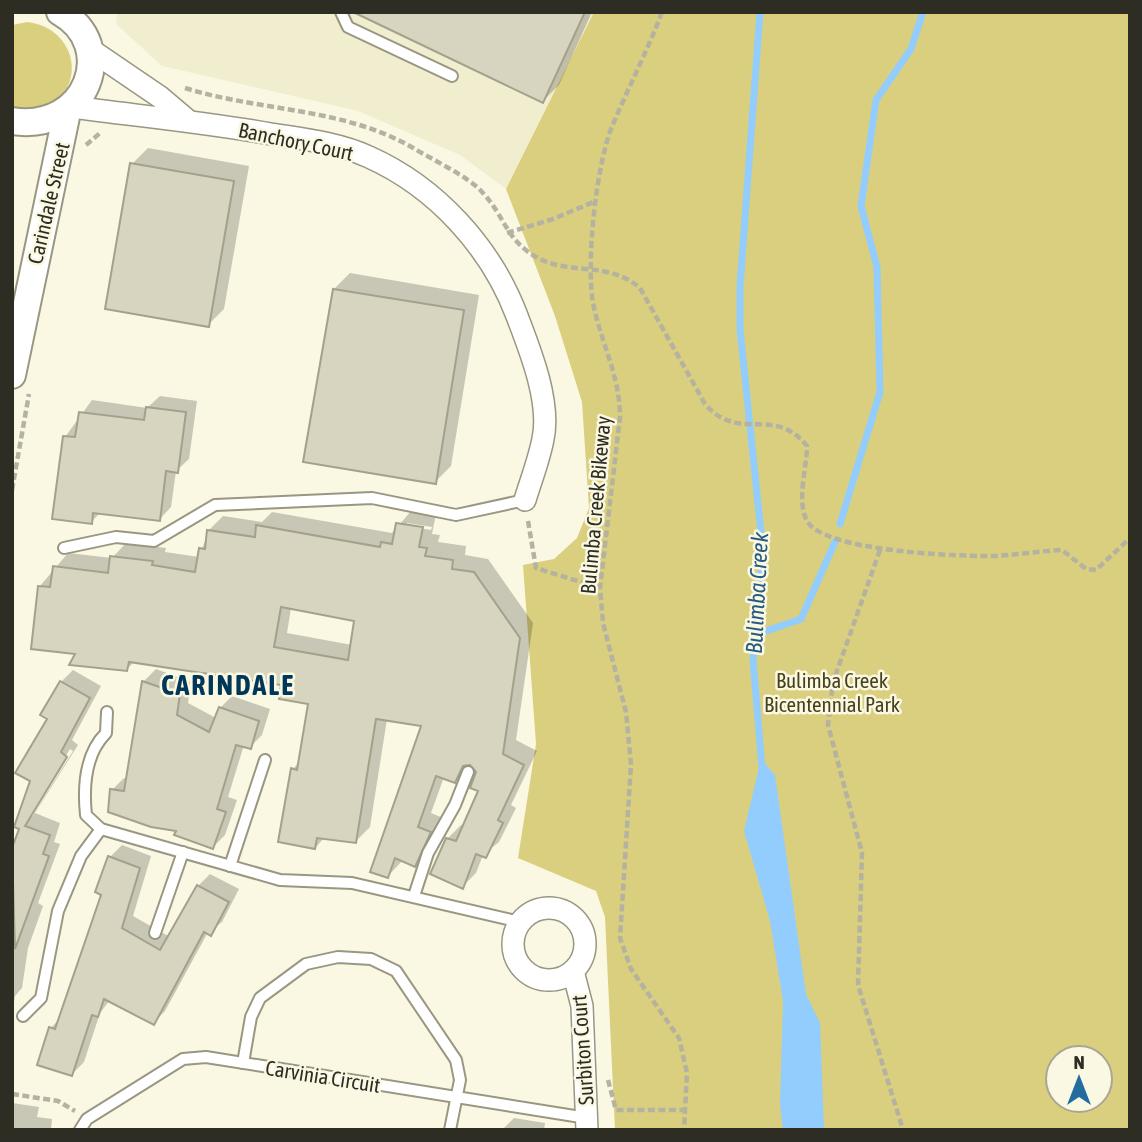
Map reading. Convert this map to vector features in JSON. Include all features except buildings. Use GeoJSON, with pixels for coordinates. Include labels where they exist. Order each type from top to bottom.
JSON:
{"type":"FeatureCollection","features":[{"type":"Feature","properties":{"kind":"street"},"geometry":{"type":"LineString","coordinates":[[65,14],[80,30],[88,48],[160,97],[186,119]]}},
{"type":"Feature","properties":{"kind":"street","name":"Carindale Street"},"geometry":{"type":"LineString","coordinates":[[12,375],[70,109],[88,80],[88,48]]}},
{"type":"Feature","properties":{"kind":"street"},"geometry":{"type":"LineString","coordinates":[[12,121],[29,124],[47,121],[70,109]]}},
{"type":"Feature","properties":{"kind":"street","name":"Banchory Court"},"geometry":{"type":"LineString","coordinates":[[70,109],[123,111],[147,118],[186,119],[316,141],[368,156],[418,183],[469,232],[510,296],[539,374],[544,437],[524,500]]}},
{"type":"Feature","properties":{"kind":"street"},"geometry":{"type":"LineString","coordinates":[[551,908],[574,917],[585,937],[585,950],[573,971],[562,978],[547,980],[526,972],[516,960],[513,948],[513,938],[520,922],[533,911],[551,908]]}},
{"type":"Feature","properties":{"kind":"street","name":"Surbiton Court"},"geometry":{"type":"LineString","coordinates":[[573,971],[582,1006],[587,1124]]}},
{"type":"Feature","properties":{"kind":"lane"},"geometry":{"type":"LineString","coordinates":[[341,12],[348,27],[452,76]]}},
{"type":"Feature","properties":{"kind":"lane"},"geometry":{"type":"LineString","coordinates":[[64,548],[116,537],[154,541],[215,505],[372,498],[456,515],[524,500]]}},
{"type":"Feature","properties":{"kind":"lane"},"geometry":{"type":"LineString","coordinates":[[107,712],[106,733],[92,748],[84,797],[86,815],[101,829],[280,880],[352,883],[520,922]]}},
{"type":"Feature","properties":{"kind":"lane"},"geometry":{"type":"LineString","coordinates":[[230,866],[265,760]]}},
{"type":"Feature","properties":{"kind":"lane"},"geometry":{"type":"LineString","coordinates":[[414,896],[428,853],[455,805],[468,772]]}},
{"type":"Feature","properties":{"kind":"lane"},"geometry":{"type":"LineString","coordinates":[[23,1016],[41,998],[58,911],[81,856],[101,829]]}},
{"type":"Feature","properties":{"kind":"lane"},"geometry":{"type":"LineString","coordinates":[[155,933],[183,852]]}},
{"type":"Feature","properties":{"kind":"lane"},"geometry":{"type":"LineString","coordinates":[[243,1063],[251,1017],[260,998],[306,964],[338,957],[371,960],[397,971],[456,1060],[460,1080],[450,1130]]}},
{"type":"Feature","properties":{"kind":"lane","name":"Carvinia Circuit"},"geometry":{"type":"LineString","coordinates":[[80,1130],[88,1119],[183,1059],[206,1057],[456,1097],[587,1124]]}},
{"type":"Feature","properties":{"kind":"path","name":"Bulimba Creek Bikeway"},"geometry":{"type":"LineString","coordinates":[[662,12],[610,133],[596,201],[591,267],[593,303],[620,391],[620,417],[600,588],[603,623],[626,712],[631,765],[620,938],[631,969],[679,1038],[687,1073],[684,1130]]}},
{"type":"Feature","properties":{"kind":"path"},"geometry":{"type":"LineString","coordinates":[[507,233],[553,219],[596,201]]}},
{"type":"Feature","properties":{"kind":"path"},"geometry":{"type":"LineString","coordinates":[[591,267],[630,280],[640,288],[705,404],[718,419],[732,424],[777,425],[796,432],[807,446],[803,503],[806,520],[818,533],[880,550],[988,556],[1062,550],[1086,569],[1096,570],[1130,538]]}},
{"type":"Feature","properties":{"kind":"path"},"geometry":{"type":"LineString","coordinates":[[524,500],[536,568],[600,588]]}},
{"type":"Feature","properties":{"kind":"path"},"geometry":{"type":"LineString","coordinates":[[880,550],[834,682],[828,725],[862,853],[858,985],[903,1130]]}},
{"type":"Feature","properties":{"kind":"path"},"geometry":{"type":"LineString","coordinates":[[585,1079],[607,1078],[617,1110],[686,1110]]}},
{"type":"Feature","properties":{"kind":"path"},"geometry":{"type":"LineString","coordinates":[[12,1094],[58,1101],[88,1119]]}},
{"type":"Feature","properties":{"kind":"shaded area"},"geometry":{"type":"Polygon","coordinates":[[[117,12],[594,12],[506,189],[460,155],[358,111],[162,66],[116,24],[117,12]]]}},
{"type":"Feature","properties":{"kind":"green space","name":"Bulimba Creek Bicentennial Park"},"geometry":{"type":"Polygon","coordinates":[[[594,12],[1130,12],[1130,1130],[615,1130],[605,917],[596,891],[518,858],[536,744],[523,565],[554,559],[577,538],[589,508],[582,402],[555,316],[506,189],[594,12]]]}},
{"type":"Feature","properties":{"kind":"green space"},"geometry":{"type":"Polygon","coordinates":[[[27,22],[58,35],[67,48],[71,61],[71,76],[66,89],[56,101],[34,110],[12,108],[12,25],[27,22]]]}},
{"type":"Feature","properties":{"kind":"water"},"geometry":{"type":"Polygon","coordinates":[[[761,759],[775,775],[806,994],[820,1023],[824,1130],[783,1130],[780,1104],[783,1001],[770,921],[744,831],[761,759]]]}},
{"type":"Feature","properties":{"kind":"waterway","name":"Bulimba Creek"},"geometry":{"type":"LineString","coordinates":[[760,12],[740,286],[740,329],[763,552],[753,660],[762,768]]}},
{"type":"Feature","properties":{"kind":"waterway"},"geometry":{"type":"LineString","coordinates":[[840,524],[880,392],[877,267],[861,206],[876,100],[911,49],[923,12]]}},
{"type":"Feature","properties":{"kind":"waterway"},"geometry":{"type":"LineString","coordinates":[[755,635],[801,619],[835,542]]}},
{"type":"Feature","properties":{"kind":"district","name":"CARINDALE"},"geometry":{"type":"Point","coordinates":[228,685]}}]}
